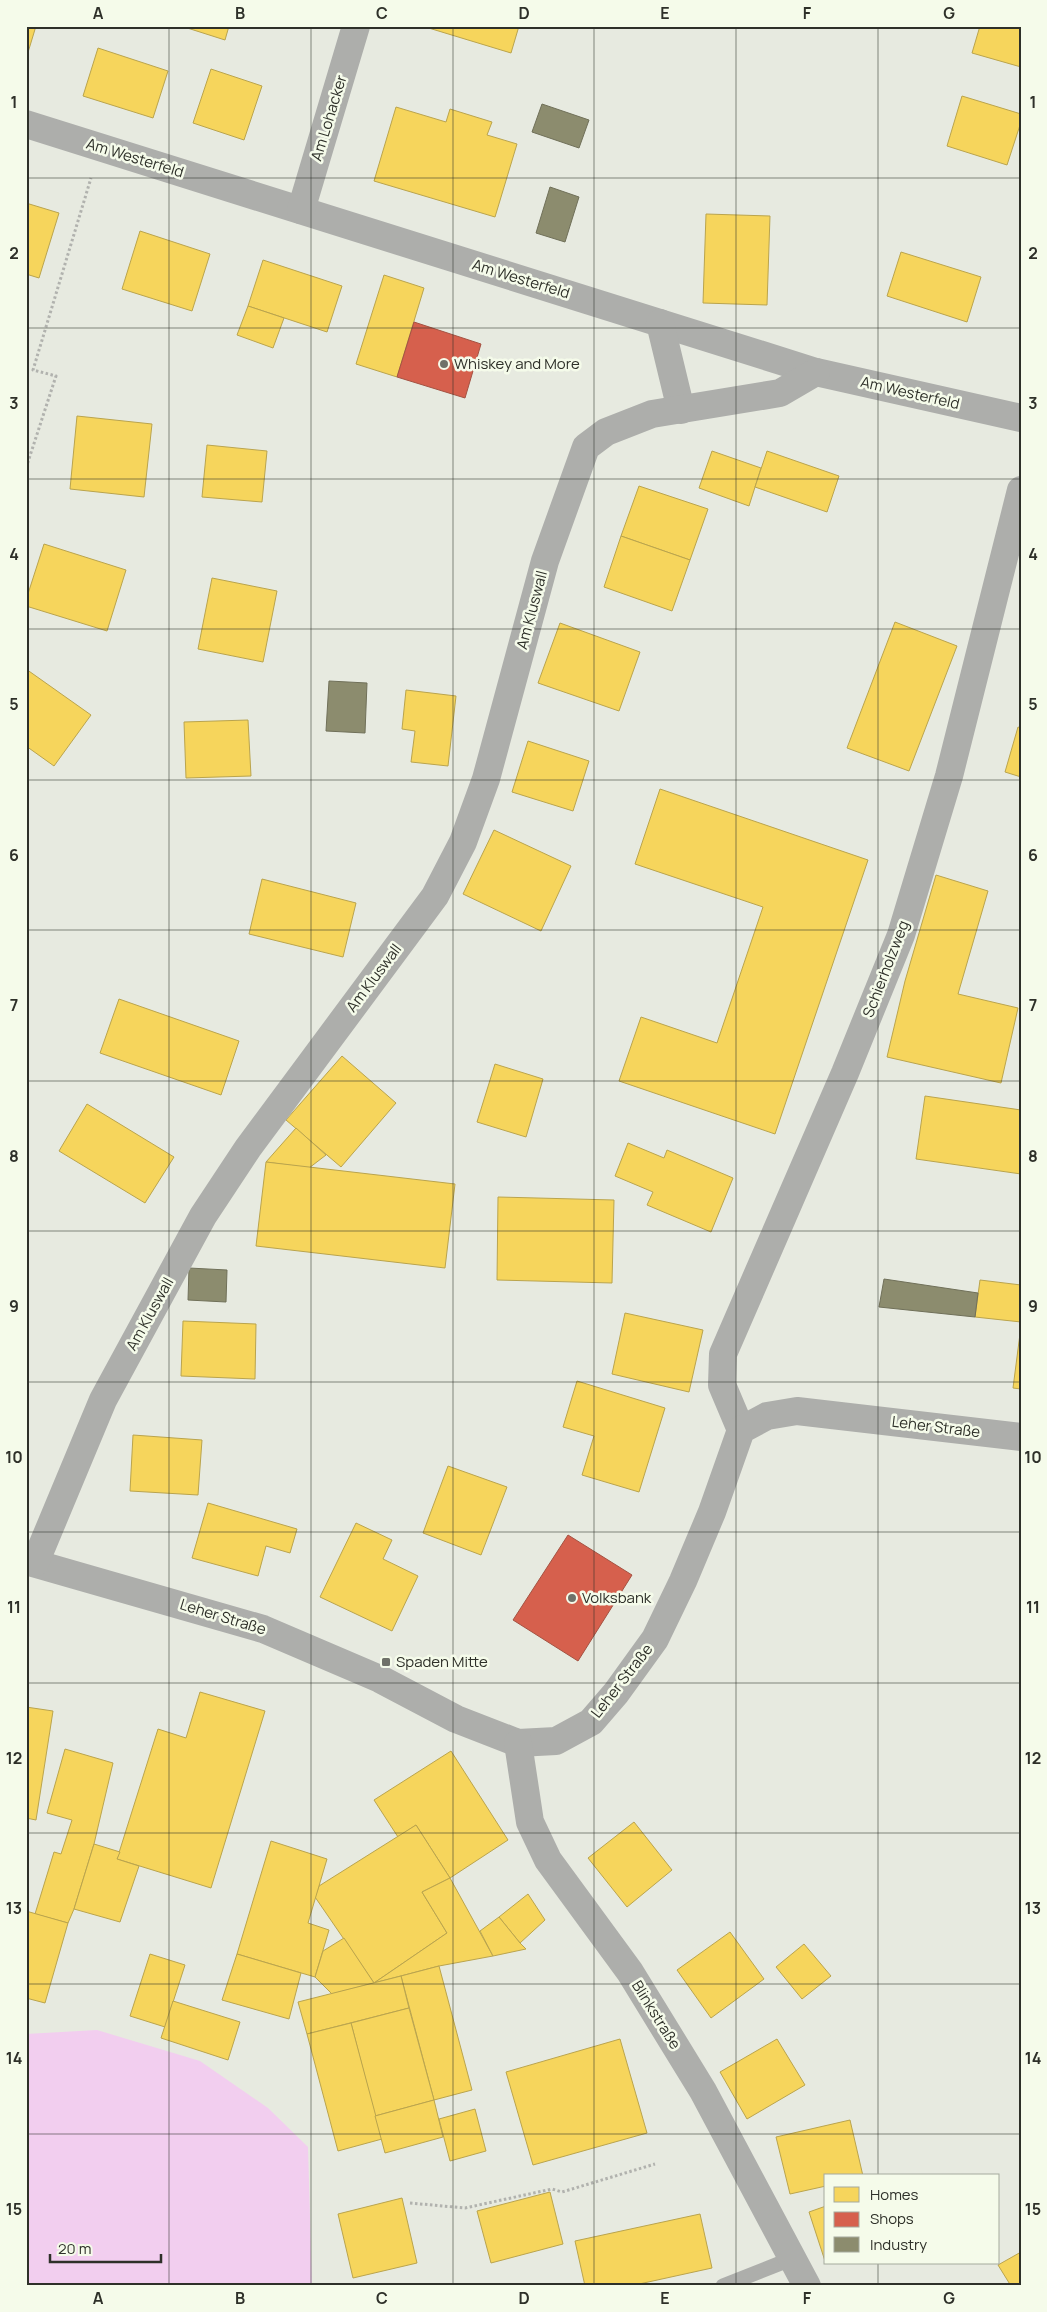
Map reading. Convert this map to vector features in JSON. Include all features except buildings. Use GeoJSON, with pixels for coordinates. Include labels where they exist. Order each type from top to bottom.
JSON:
{"type":"FeatureCollection","features":[{"type":"Feature","properties":{"kind":"street","name":"Am Lohacker"},"geometry":{"type":"LineString","coordinates":[[301,210],[356,26]]}},
{"type":"Feature","properties":{"kind":"street","name":"Am Westerfeld"},"geometry":{"type":"LineString","coordinates":[[26,124],[816,372],[1021,418]]}},
{"type":"Feature","properties":{"kind":"street"},"geometry":{"type":"LineString","coordinates":[[660,323],[681,410]]}},
{"type":"Feature","properties":{"kind":"street","name":"Am Kluswall"},"geometry":{"type":"LineString","coordinates":[[31,1562],[102,1400],[203,1216],[248,1148],[435,896],[464,842],[486,779],[545,561],[586,447],[606,432],[652,414],[780,393],[816,372]]}},
{"type":"Feature","properties":{"kind":"street","name":"Schierholzweg"},"geometry":{"type":"LineString","coordinates":[[741,1430],[722,1385],[723,1354],[845,1072],[901,935],[949,776],[1021,490]]}},
{"type":"Feature","properties":{"kind":"street","name":"Leher Straße"},"geometry":{"type":"LineString","coordinates":[[31,1562],[263,1629],[380,1679],[456,1719],[518,1743],[556,1741],[591,1722],[616,1693],[655,1639],[683,1581],[712,1512],[741,1430],[767,1416],[797,1411],[1021,1437]]}},
{"type":"Feature","properties":{"kind":"street","name":"Blinkstraße"},"geometry":{"type":"LineString","coordinates":[[518,1743],[530,1822],[548,1860],[630,1972],[703,2091],[807,2286]]}},
{"type":"Feature","properties":{"kind":"lane"},"geometry":{"type":"LineString","coordinates":[[723,2286],[791,2259]]}},
{"type":"Feature","properties":{"kind":"path"},"geometry":{"type":"LineString","coordinates":[[26,468],[56,376],[33,370],[101,147]]}},
{"type":"Feature","properties":{"kind":"path"},"geometry":{"type":"LineString","coordinates":[[410,2203],[465,2208],[552,2189],[562,2192],[655,2164]]}},
{"type":"Feature","properties":{"kind":"shaded area"},"geometry":{"type":"Polygon","coordinates":[[[97,2030],[200,2061],[268,2108],[308,2147],[312,2286],[26,2286],[26,2034],[97,2030]]]}},
{"type":"Feature","properties":{"kind":"place","name":"Whiskey and More"},"geometry":{"type":"Point","coordinates":[444,364]}},
{"type":"Feature","properties":{"kind":"place","name":"Volksbank"},"geometry":{"type":"Point","coordinates":[572,1598]}},
{"type":"Feature","properties":{"kind":"place","name":"Spaden Mitte"},"geometry":{"type":"Point","coordinates":[386,1662]}}]}
